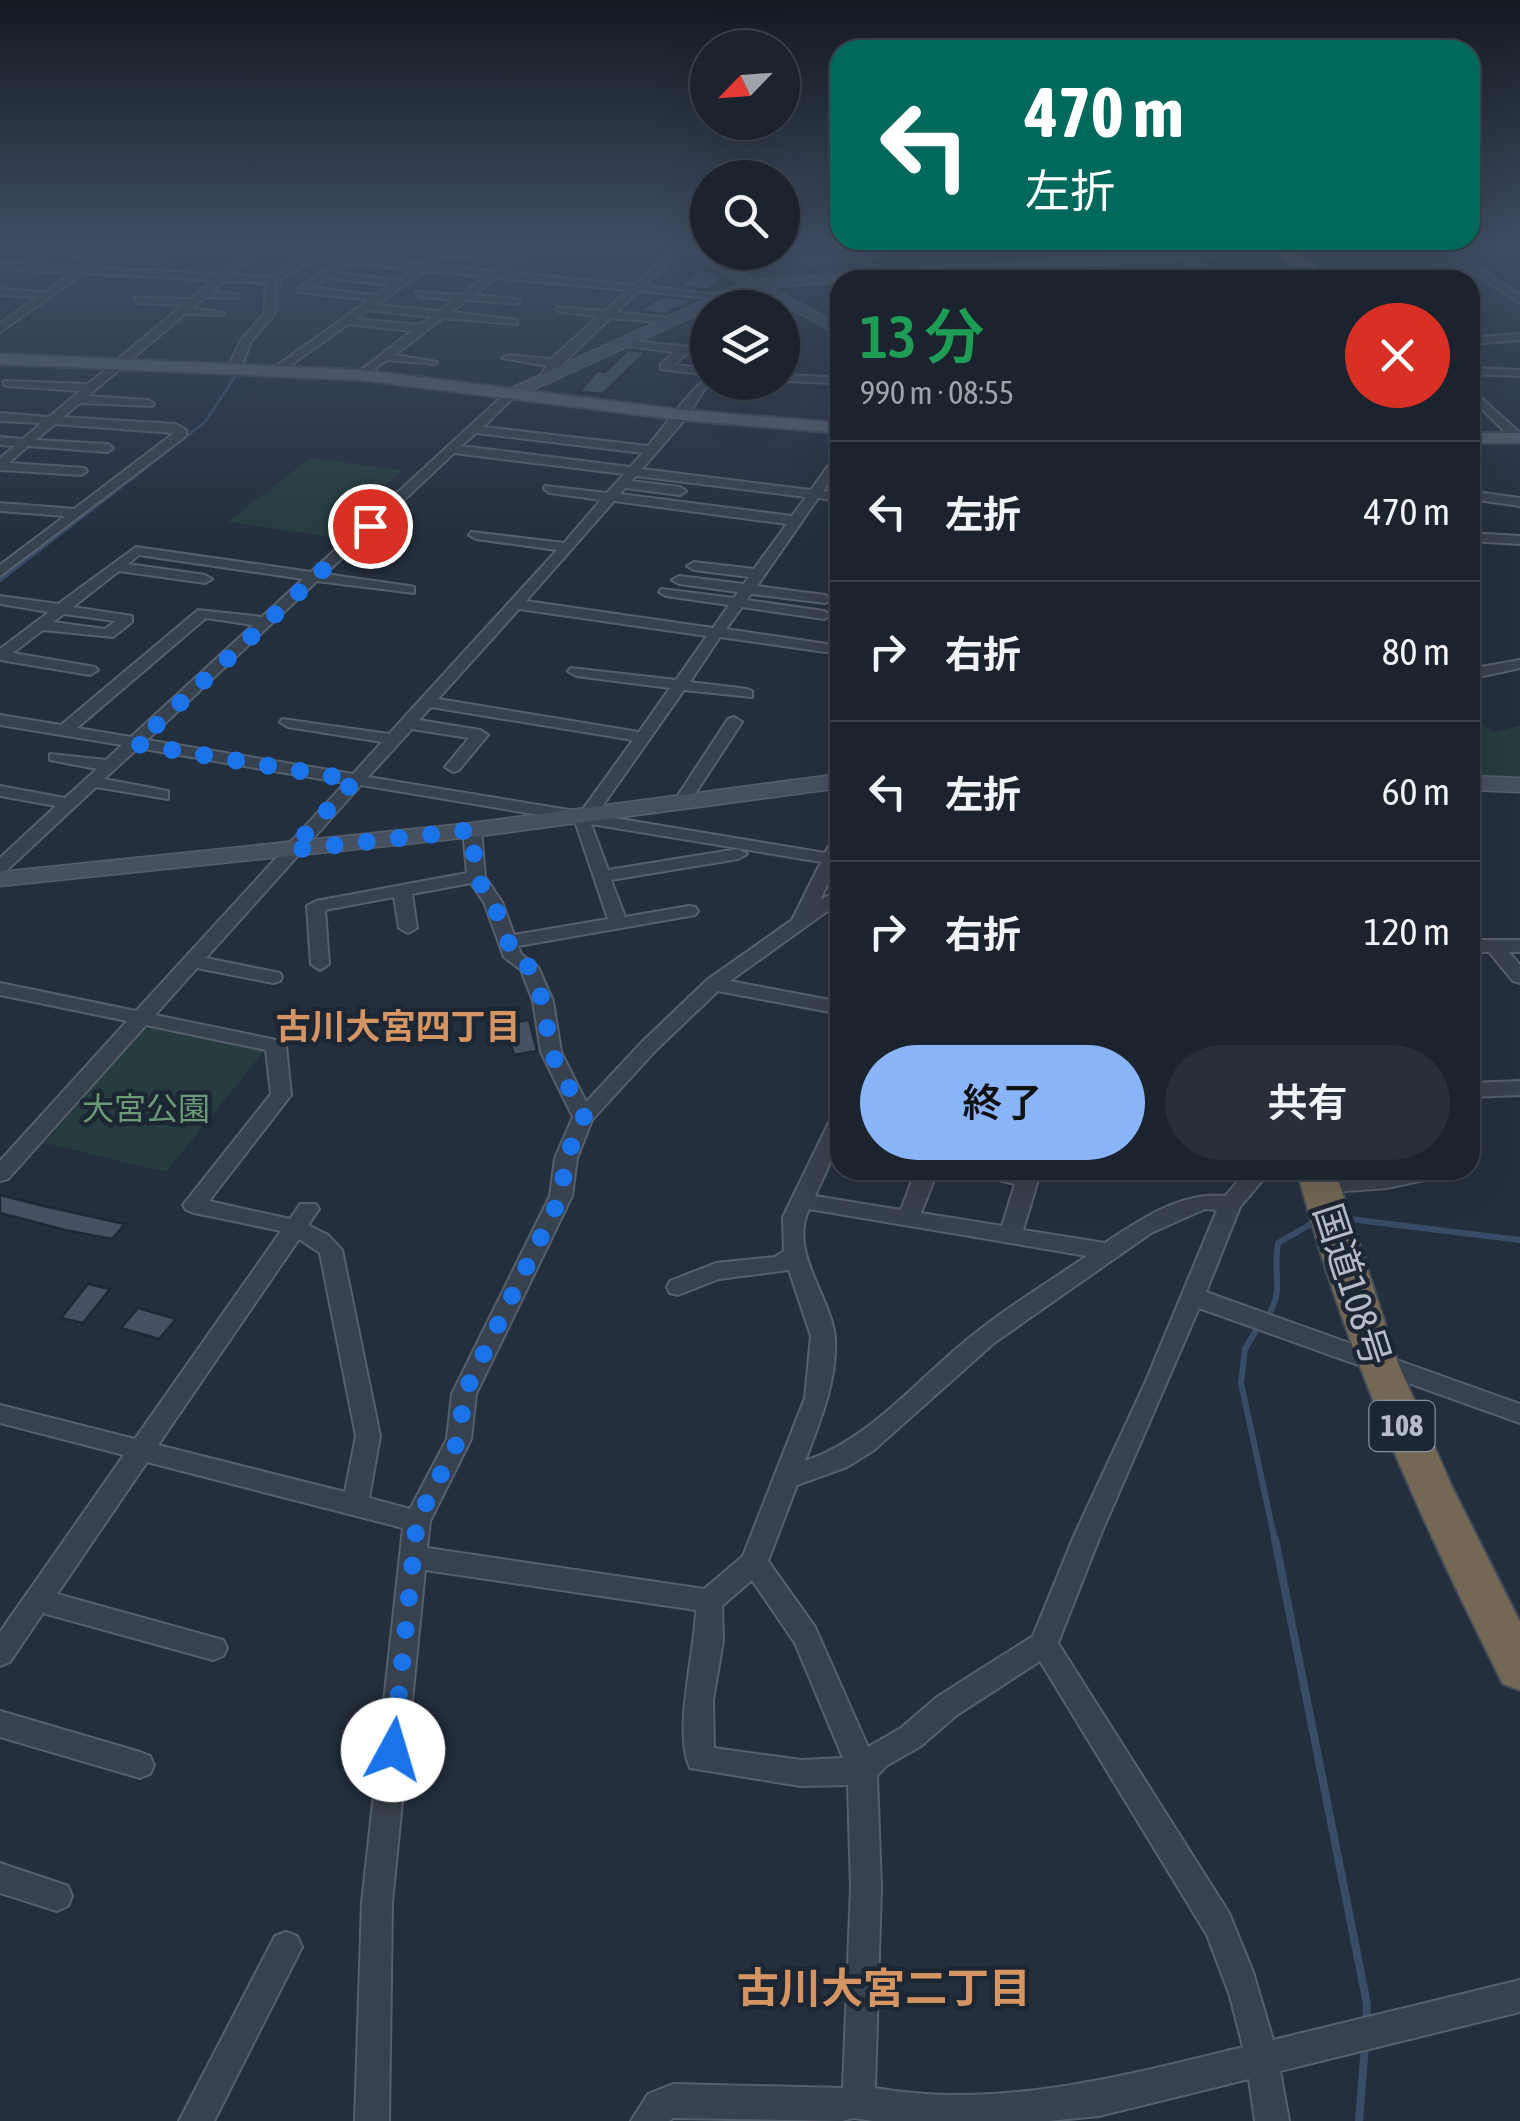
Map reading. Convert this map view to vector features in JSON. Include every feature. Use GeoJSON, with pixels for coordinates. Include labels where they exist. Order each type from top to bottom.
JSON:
{"type":"FeatureCollection","features":[{"type":"Feature","properties":{"kind":"highway","name":"国道108号"},"geometry":{"type":"LineString","coordinates":[[1319,1180],[1374,1363],[1455,1544],[1520,1669]]}},
{"type":"Feature","properties":{"kind":"main road"},"geometry":{"type":"LineString","coordinates":[[0,359],[361,375],[682,415],[830,427]]}},
{"type":"Feature","properties":{"kind":"main road"},"geometry":{"type":"LineString","coordinates":[[1480,438],[1519,438]]}},
{"type":"Feature","properties":{"kind":"street"},"geometry":{"type":"LineString","coordinates":[[3,460],[143,343]]}},
{"type":"Feature","properties":{"kind":"street"},"geometry":{"type":"LineString","coordinates":[[234,368],[245,343]]}},
{"type":"Feature","properties":{"kind":"street"},"geometry":{"type":"LineString","coordinates":[[277,370],[315,343]]}},
{"type":"Feature","properties":{"kind":"street"},"geometry":{"type":"LineString","coordinates":[[361,375],[405,343]]}},
{"type":"Feature","properties":{"kind":"street"},"geometry":{"type":"LineString","coordinates":[[544,379],[554,363],[576,343]]}},
{"type":"Feature","properties":{"kind":"street"},"geometry":{"type":"LineString","coordinates":[[0,867],[511,394],[623,343],[690,351]]}},
{"type":"Feature","properties":{"kind":"street"},"geometry":{"type":"LineString","coordinates":[[682,350],[665,367],[690,370]]}},
{"type":"Feature","properties":{"kind":"street"},"geometry":{"type":"LineString","coordinates":[[386,357],[432,362]]}},
{"type":"Feature","properties":{"kind":"street"},"geometry":{"type":"LineString","coordinates":[[508,358],[554,363]]}},
{"type":"Feature","properties":{"kind":"street"},"geometry":{"type":"LineString","coordinates":[[1480,372],[1520,373]]}},
{"type":"Feature","properties":{"kind":"street"},"geometry":{"type":"LineString","coordinates":[[800,379],[830,381]]}},
{"type":"Feature","properties":{"kind":"street"},"geometry":{"type":"LineString","coordinates":[[3,384],[90,388]]}},
{"type":"Feature","properties":{"kind":"street"},"geometry":{"type":"LineString","coordinates":[[24,397],[148,404]]}},
{"type":"Feature","properties":{"kind":"street"},"geometry":{"type":"LineString","coordinates":[[0,1174],[567,547],[692,400]]}},
{"type":"Feature","properties":{"kind":"street"},"geometry":{"type":"LineString","coordinates":[[1480,401],[1519,438]]}},
{"type":"Feature","properties":{"kind":"street"},"geometry":{"type":"LineString","coordinates":[[0,417],[174,428],[182,433],[0,572]]}},
{"type":"Feature","properties":{"kind":"street"},"geometry":{"type":"LineString","coordinates":[[473,429],[652,450]]}},
{"type":"Feature","properties":{"kind":"street"},"geometry":{"type":"LineString","coordinates":[[0,441],[107,448]]}},
{"type":"Feature","properties":{"kind":"street"},"geometry":{"type":"LineString","coordinates":[[452,449],[617,490],[792,527]]}},
{"type":"Feature","properties":{"kind":"street"},"geometry":{"type":"LineString","coordinates":[[3,460],[82,471]]}},
{"type":"Feature","properties":{"kind":"street"},"geometry":{"type":"LineString","coordinates":[[618,923],[582,823],[830,472]]}},
{"type":"Feature","properties":{"kind":"street"},"geometry":{"type":"LineString","coordinates":[[764,476],[830,493]]}},
{"type":"Feature","properties":{"kind":"street"},"geometry":{"type":"LineString","coordinates":[[549,496],[617,490],[707,494],[716,482],[830,486]]}},
{"type":"Feature","properties":{"kind":"street"},"geometry":{"type":"LineString","coordinates":[[1480,496],[1520,502]]}},
{"type":"Feature","properties":{"kind":"street"},"geometry":{"type":"LineString","coordinates":[[0,508],[77,513]]}},
{"type":"Feature","properties":{"kind":"street"},"geometry":{"type":"LineString","coordinates":[[476,535],[567,547]]}},
{"type":"Feature","properties":{"kind":"street"},"geometry":{"type":"LineString","coordinates":[[1480,538],[1520,540]]}},
{"type":"Feature","properties":{"kind":"street"},"geometry":{"type":"LineString","coordinates":[[0,656],[136,551],[409,590]]}},
{"type":"Feature","properties":{"kind":"street"},"geometry":{"type":"LineString","coordinates":[[116,566],[205,579]]}},
{"type":"Feature","properties":{"kind":"street"},"geometry":{"type":"LineString","coordinates":[[694,566],[760,574]]}},
{"type":"Feature","properties":{"kind":"street"},"geometry":{"type":"LineString","coordinates":[[666,592],[739,604],[825,607],[749,589],[679,580]]}},
{"type":"Feature","properties":{"kind":"street"},"geometry":{"type":"LineString","coordinates":[[0,600],[127,618],[108,634],[41,624]]}},
{"type":"Feature","properties":{"kind":"street"},"geometry":{"type":"LineString","coordinates":[[515,604],[830,649]]}},
{"type":"Feature","properties":{"kind":"street"},"geometry":{"type":"LineString","coordinates":[[64,731],[203,612],[266,622]]}},
{"type":"Feature","properties":{"kind":"street"},"geometry":{"type":"LineString","coordinates":[[0,637],[20,640]]}},
{"type":"Feature","properties":{"kind":"street"},"geometry":{"type":"LineString","coordinates":[[0,656],[90,670]]}},
{"type":"Feature","properties":{"kind":"street"},"geometry":{"type":"LineString","coordinates":[[1480,672],[1520,664]]}},
{"type":"Feature","properties":{"kind":"street"},"geometry":{"type":"LineString","coordinates":[[576,670],[747,694]]}},
{"type":"Feature","properties":{"kind":"street"},"geometry":{"type":"LineString","coordinates":[[426,702],[644,737]]}},
{"type":"Feature","properties":{"kind":"street"},"geometry":{"type":"LineString","coordinates":[[0,720],[830,859]]}},
{"type":"Feature","properties":{"kind":"street"},"geometry":{"type":"LineString","coordinates":[[288,722],[393,739]]}},
{"type":"Feature","properties":{"kind":"street"},"geometry":{"type":"LineString","coordinates":[[681,804],[734,722]]}},
{"type":"Feature","properties":{"kind":"street"},"geometry":{"type":"LineString","coordinates":[[406,724],[480,736],[453,768]]}},
{"type":"Feature","properties":{"kind":"street"},"geometry":{"type":"LineString","coordinates":[[56,757],[111,766]]}},
{"type":"Feature","properties":{"kind":"street"},"geometry":{"type":"LineString","coordinates":[[93,782],[162,794]]}},
{"type":"Feature","properties":{"kind":"street"},"geometry":{"type":"LineString","coordinates":[[0,879],[585,817],[830,782]]}},
{"type":"Feature","properties":{"kind":"street"},"geometry":{"type":"LineString","coordinates":[[1480,783],[1520,786]]}},
{"type":"Feature","properties":{"kind":"street"},"geometry":{"type":"LineString","coordinates":[[0,791],[70,804]]}},
{"type":"Feature","properties":{"kind":"street"},"geometry":{"type":"LineString","coordinates":[[472,830],[476,877],[493,902],[514,957],[529,967],[543,1002],[551,1052],[584,1117]]}},
{"type":"Feature","properties":{"kind":"street"},"geometry":{"type":"LineString","coordinates":[[601,876],[738,854]]}},
{"type":"Feature","properties":{"kind":"street"},"geometry":{"type":"LineString","coordinates":[[800,922],[830,861]]}},
{"type":"Feature","properties":{"kind":"street"},"geometry":{"type":"LineString","coordinates":[[320,964],[316,906],[476,877]]}},
{"type":"Feature","properties":{"kind":"street"},"geometry":{"type":"LineString","coordinates":[[402,890],[408,928]]}},
{"type":"Feature","properties":{"kind":"street"},"geometry":{"type":"LineString","coordinates":[[372,2121],[377,1903],[417,1521],[459,1439],[464,1394],[561,1196],[566,1158],[584,1117],[648,1047],[714,984],[830,901]]}},
{"type":"Feature","properties":{"kind":"street"},"geometry":{"type":"LineString","coordinates":[[508,942],[689,911]]}},
{"type":"Feature","properties":{"kind":"street"},"geometry":{"type":"LineString","coordinates":[[1480,947],[1520,946]]}},
{"type":"Feature","properties":{"kind":"street"},"geometry":{"type":"LineString","coordinates":[[1495,948],[1520,977]]}},
{"type":"Feature","properties":{"kind":"street"},"geometry":{"type":"LineString","coordinates":[[192,961],[273,977]]}},
{"type":"Feature","properties":{"kind":"street"},"geometry":{"type":"LineString","coordinates":[[714,984],[830,1006]]}},
{"type":"Feature","properties":{"kind":"street"},"geometry":{"type":"LineString","coordinates":[[0,989],[276,1046],[280,1096],[194,1204],[301,1219],[331,1250],[368,1436],[355,1505]]}},
{"type":"Feature","properties":{"kind":"street"},"geometry":{"type":"LineString","coordinates":[[1480,1090],[1520,1088]]}},
{"type":"Feature","properties":{"kind":"street"},"geometry":{"type":"LineString","coordinates":[[413,1558],[709,1601],[754,1563],[816,1398],[823,1336],[795,1254],[794,1217],[830,1147]]}},
{"type":"Feature","properties":{"kind":"street"},"geometry":{"type":"LineString","coordinates":[[908,1218],[923,1180]]}},
{"type":"Feature","properties":{"kind":"street"},"geometry":{"type":"LineString","coordinates":[[1010,1235],[1027,1180]]}},
{"type":"Feature","properties":{"kind":"street"},"geometry":{"type":"LineString","coordinates":[[709,1601],[710,1641],[699,1700],[700,1759],[802,1773],[862,1771],[876,1756],[911,1737],[947,1706],[1044,1644],[1230,1204],[1251,1180]]}},
{"type":"Feature","properties":{"kind":"street"},"geometry":{"type":"LineString","coordinates":[[1364,1180],[1392,1180]]}},
{"type":"Feature","properties":{"kind":"street"},"geometry":{"type":"LineString","coordinates":[[804,1201],[1110,1252]]}},
{"type":"Feature","properties":{"kind":"street"},"geometry":{"type":"LineString","coordinates":[[789,1477],[838,1460],[865,1443],[986,1338],[1110,1252],[1174,1213],[1202,1202],[1230,1204]]}},
{"type":"Feature","properties":{"kind":"street"},"geometry":{"type":"LineString","coordinates":[[0,1654],[301,1219]]}},
{"type":"Feature","properties":{"kind":"street"},"geometry":{"type":"LineString","coordinates":[[684,1280],[716,1270],[780,1265],[795,1254]]}},
{"type":"Feature","properties":{"kind":"street"},"geometry":{"type":"LineString","coordinates":[[1194,1296],[1520,1414]]}},
{"type":"Feature","properties":{"kind":"street"},"geometry":{"type":"LineString","coordinates":[[0,1414],[417,1521]]}},
{"type":"Feature","properties":{"kind":"street"},"geometry":{"type":"LineString","coordinates":[[754,1563],[769,1580],[825,1673],[862,1771],[867,1874],[860,1973],[860,2085],[854,2101]]}},
{"type":"Feature","properties":{"kind":"street"},"geometry":{"type":"LineString","coordinates":[[37,1600],[213,1648]]}},
{"type":"Feature","properties":{"kind":"street"},"geometry":{"type":"LineString","coordinates":[[1044,1644],[1218,1924],[1236,1962],[1263,2056],[1272,2121]]}},
{"type":"Feature","properties":{"kind":"street"},"geometry":{"type":"LineString","coordinates":[[0,1724],[140,1765]]}},
{"type":"Feature","properties":{"kind":"street"},"geometry":{"type":"LineString","coordinates":[[0,1878],[57,1896]]}},
{"type":"Feature","properties":{"kind":"street"},"geometry":{"type":"LineString","coordinates":[[196,2121],[286,1948]]}},
{"type":"Feature","properties":{"kind":"street"},"geometry":{"type":"LineString","coordinates":[[648,2121],[660,2106],[674,2101],[836,2106],[854,2101],[904,2110],[995,2110],[1099,2099],[1520,1996]]}},
{"type":"Feature","properties":{"kind":"green space"},"geometry":{"type":"Polygon","coordinates":[[[310,458],[402,470],[330,537],[228,522],[310,458]]]}},
{"type":"Feature","properties":{"kind":"green space"},"geometry":{"type":"Polygon","coordinates":[[[1480,722],[1494,732],[1520,726],[1520,778],[1480,775],[1480,722]]]}},
{"type":"Feature","properties":{"kind":"green space","name":"大宮公園"},"geometry":{"type":"Polygon","coordinates":[[[149,1028],[264,1051],[166,1172],[45,1143],[139,1030],[149,1028]]]}},
{"type":"Feature","properties":{"kind":"building"},"geometry":{"type":"Polygon","coordinates":[[[628,350],[646,352],[603,394],[579,392],[597,371],[605,372],[628,350]]]}},
{"type":"Feature","properties":{"kind":"building"},"geometry":{"type":"Polygon","coordinates":[[[529,1020],[537,1051],[514,1055],[504,1024],[529,1020]]]}},
{"type":"Feature","properties":{"kind":"building"},"geometry":{"type":"Polygon","coordinates":[[[0,1195],[125,1224],[112,1239],[65,1230],[0,1213],[0,1195]]]}},
{"type":"Feature","properties":{"kind":"building"},"geometry":{"type":"Polygon","coordinates":[[[88,1284],[110,1289],[83,1323],[61,1318],[88,1284]]]}},
{"type":"Feature","properties":{"kind":"building"},"geometry":{"type":"Polygon","coordinates":[[[138,1308],[176,1319],[159,1339],[121,1328],[138,1308]]]}},
{"type":"Feature","properties":{"kind":"waterway"},"geometry":{"type":"LineString","coordinates":[[244,366],[251,343]]}},
{"type":"Feature","properties":{"kind":"waterway"},"geometry":{"type":"LineString","coordinates":[[156,460],[205,422],[236,375]]}},
{"type":"Feature","properties":{"kind":"waterway"},"geometry":{"type":"LineString","coordinates":[[0,580],[159,457]]}},
{"type":"Feature","properties":{"kind":"waterway"},"geometry":{"type":"LineString","coordinates":[[1349,1219],[1520,1240]]}},
{"type":"Feature","properties":{"kind":"waterway"},"geometry":{"type":"LineString","coordinates":[[1266,1319],[1277,1290],[1278,1243],[1309,1225]]}},
{"type":"Feature","properties":{"kind":"waterway"},"geometry":{"type":"LineString","coordinates":[[1258,1327],[1245,1349],[1241,1383],[1275,1541]]}},
{"type":"Feature","properties":{"kind":"waterway"},"geometry":{"type":"LineString","coordinates":[[1275,1539],[1367,2004],[1366,2024]]}},
{"type":"Feature","properties":{"kind":"waterway"},"geometry":{"type":"LineString","coordinates":[[1359,2121],[1365,2045]]}},
{"type":"Feature","properties":{"kind":"district","name":"古川大宮四丁目"},"geometry":{"type":"Point","coordinates":[398,1027]}},
{"type":"Feature","properties":{"kind":"district","name":"古川大宮二丁目"},"geometry":{"type":"Point","coordinates":[884,1988]}},
{"type":"Feature","properties":{"kind":"route"},"geometry":{"type":"LineString","coordinates":[[370,526],[136,744],[355,780],[291,850],[472,830],[476,877],[493,902],[514,957],[529,967],[543,1002],[551,1052],[584,1117],[566,1158],[561,1196],[464,1394],[459,1439],[434,1480],[417,1521],[393,1750]]}}]}
